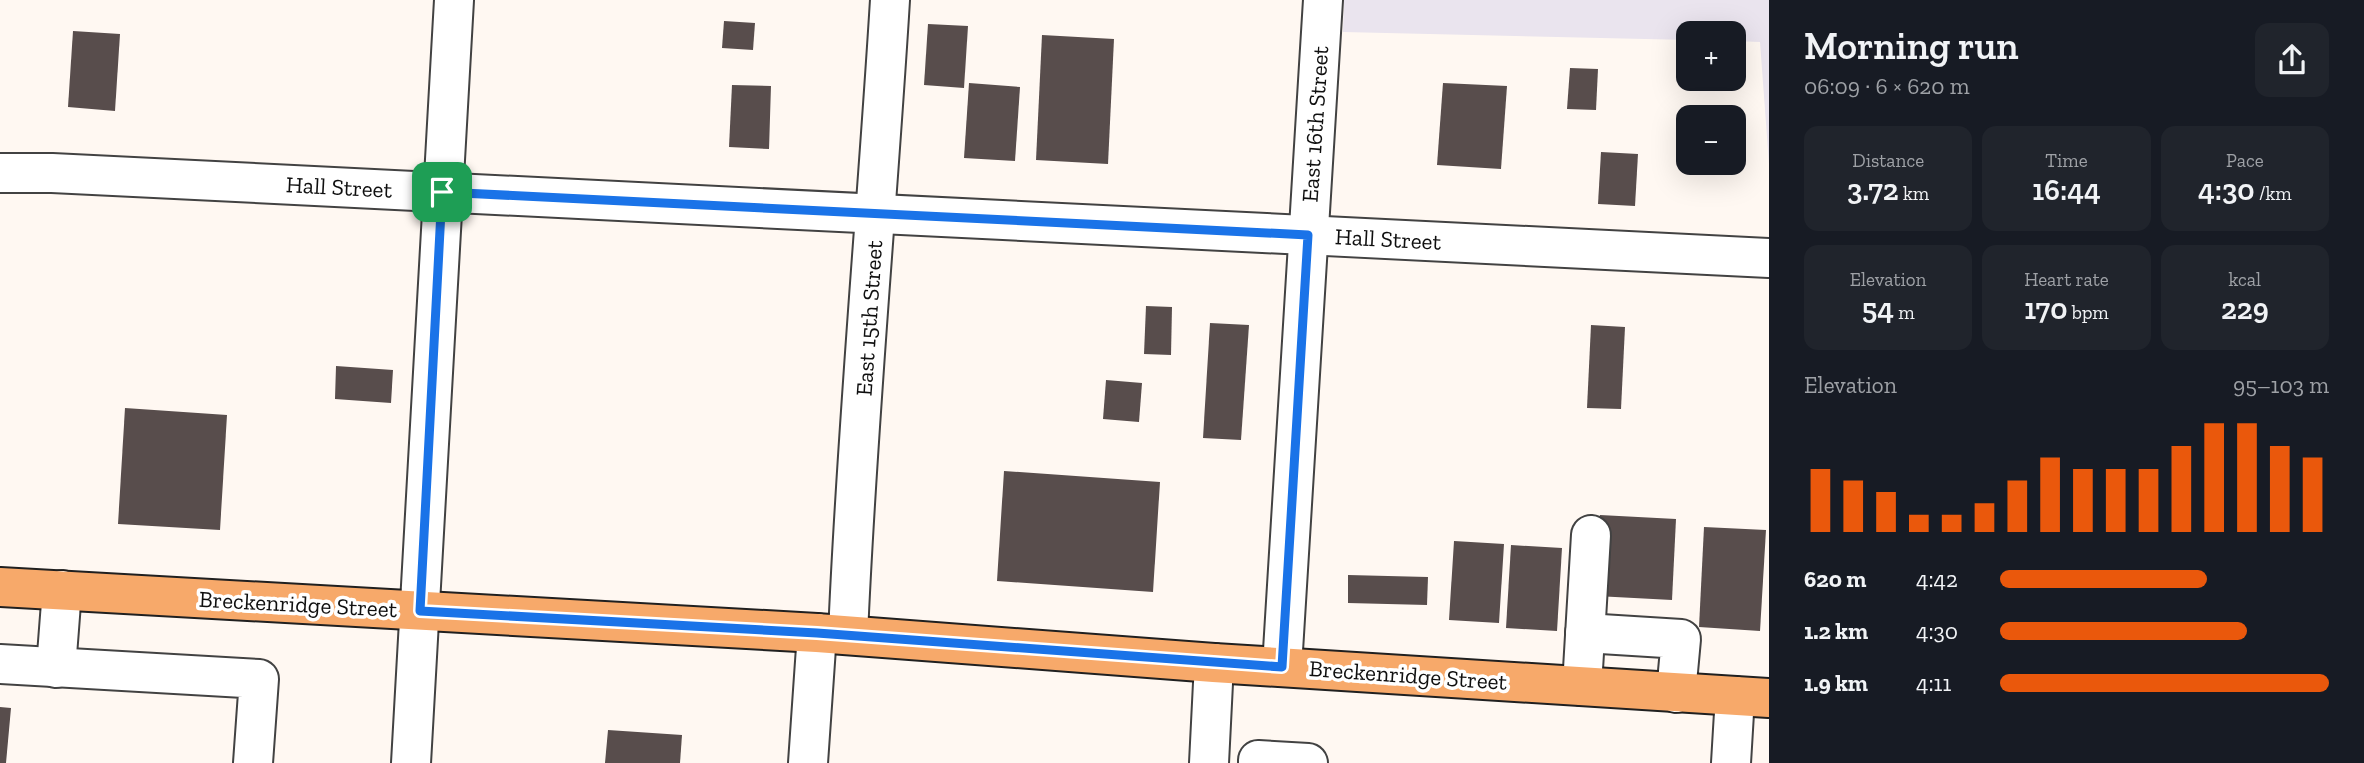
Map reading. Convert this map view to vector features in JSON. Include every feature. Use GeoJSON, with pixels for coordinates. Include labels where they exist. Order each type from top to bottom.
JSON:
{"type":"FeatureCollection","features":[{"type":"Feature","properties":{"kind":"main road","name":"Breckenridge Street"},"geometry":{"type":"LineString","coordinates":[[0,586],[832,634],[1214,663],[1752,697]]}},
{"type":"Feature","properties":{"kind":"street"},"geometry":{"type":"LineString","coordinates":[[411,763],[454,0]]}},
{"type":"Feature","properties":{"kind":"street","name":"East 15th Street"},"geometry":{"type":"LineString","coordinates":[[808,763],[852,544],[890,0]]}},
{"type":"Feature","properties":{"kind":"street","name":"East 16th Street"},"geometry":{"type":"LineString","coordinates":[[1282,667],[1323,0]]}},
{"type":"Feature","properties":{"kind":"street","name":"Hall Street"},"geometry":{"type":"LineString","coordinates":[[0,173],[52,173],[1769,258]]}},
{"type":"Feature","properties":{"kind":"street"},"geometry":{"type":"LineString","coordinates":[[1582,686],[1591,535]]}},
{"type":"Feature","properties":{"kind":"street"},"geometry":{"type":"LineString","coordinates":[[56,668],[62,590]]}},
{"type":"Feature","properties":{"kind":"street"},"geometry":{"type":"LineString","coordinates":[[1585,633],[1681,639],[1676,692]]}},
{"type":"Feature","properties":{"kind":"street"},"geometry":{"type":"LineString","coordinates":[[1209,763],[1214,663]]}},
{"type":"Feature","properties":{"kind":"street"},"geometry":{"type":"LineString","coordinates":[[0,664],[259,679],[253,763]]}},
{"type":"Feature","properties":{"kind":"street"},"geometry":{"type":"LineString","coordinates":[[1731,763],[1752,697]]}},
{"type":"Feature","properties":{"kind":"street"},"geometry":{"type":"LineString","coordinates":[[1258,763],[1258,760],[1308,763]]}},
{"type":"Feature","properties":{"kind":"shaded area"},"geometry":{"type":"Polygon","coordinates":[[[1344,0],[1769,0],[1769,164],[1760,42],[1746,41],[1746,21],[1676,21],[1676,40],[1343,32],[1344,0]]]}},
{"type":"Feature","properties":{"kind":"building"},"geometry":{"type":"Polygon","coordinates":[[[724,21],[755,23],[753,50],[722,48],[724,21]]]}},
{"type":"Feature","properties":{"kind":"building"},"geometry":{"type":"Polygon","coordinates":[[[928,24],[968,26],[964,88],[924,85],[928,24]]]}},
{"type":"Feature","properties":{"kind":"building"},"geometry":{"type":"Polygon","coordinates":[[[73,31],[120,34],[115,111],[68,107],[73,31]]]}},
{"type":"Feature","properties":{"kind":"building"},"geometry":{"type":"Polygon","coordinates":[[[1042,35],[1114,39],[1108,164],[1036,160],[1042,35]]]}},
{"type":"Feature","properties":{"kind":"building"},"geometry":{"type":"Polygon","coordinates":[[[1570,68],[1598,69],[1596,110],[1567,109],[1570,68]]]}},
{"type":"Feature","properties":{"kind":"building"},"geometry":{"type":"Polygon","coordinates":[[[969,83],[1020,87],[1015,161],[964,158],[969,83]]]}},
{"type":"Feature","properties":{"kind":"building"},"geometry":{"type":"Polygon","coordinates":[[[1443,83],[1507,86],[1501,169],[1437,165],[1443,83]]]}},
{"type":"Feature","properties":{"kind":"building"},"geometry":{"type":"Polygon","coordinates":[[[732,85],[771,86],[769,149],[729,147],[732,85]]]}},
{"type":"Feature","properties":{"kind":"building"},"geometry":{"type":"Polygon","coordinates":[[[1601,152],[1638,154],[1635,206],[1598,204],[1601,152]]]}},
{"type":"Feature","properties":{"kind":"building"},"geometry":{"type":"Polygon","coordinates":[[[1146,306],[1172,307],[1171,355],[1144,354],[1146,306]]]}},
{"type":"Feature","properties":{"kind":"building"},"geometry":{"type":"Polygon","coordinates":[[[1210,323],[1249,325],[1241,440],[1203,438],[1210,323]]]}},
{"type":"Feature","properties":{"kind":"building"},"geometry":{"type":"Polygon","coordinates":[[[1591,325],[1625,327],[1621,409],[1587,408],[1591,325]]]}},
{"type":"Feature","properties":{"kind":"building"},"geometry":{"type":"Polygon","coordinates":[[[336,366],[393,370],[391,403],[335,399],[336,366]]]}},
{"type":"Feature","properties":{"kind":"building"},"geometry":{"type":"Polygon","coordinates":[[[1106,380],[1142,383],[1139,422],[1103,419],[1106,380]]]}},
{"type":"Feature","properties":{"kind":"building"},"geometry":{"type":"Polygon","coordinates":[[[125,408],[227,415],[220,530],[118,524],[125,408]]]}},
{"type":"Feature","properties":{"kind":"building"},"geometry":{"type":"Polygon","coordinates":[[[1004,471],[1160,482],[1153,592],[997,581],[1004,471]]]}},
{"type":"Feature","properties":{"kind":"building"},"geometry":{"type":"Polygon","coordinates":[[[1600,515],[1676,519],[1672,600],[1596,596],[1600,515]]]}},
{"type":"Feature","properties":{"kind":"building"},"geometry":{"type":"Polygon","coordinates":[[[1704,527],[1766,530],[1760,631],[1699,627],[1704,527]]]}},
{"type":"Feature","properties":{"kind":"building"},"geometry":{"type":"Polygon","coordinates":[[[1454,541],[1504,544],[1499,623],[1449,620],[1454,541]]]}},
{"type":"Feature","properties":{"kind":"building"},"geometry":{"type":"Polygon","coordinates":[[[1511,545],[1562,548],[1557,631],[1506,628],[1511,545]]]}},
{"type":"Feature","properties":{"kind":"building"},"geometry":{"type":"Polygon","coordinates":[[[1348,575],[1428,577],[1427,605],[1348,603],[1348,575]]]}},
{"type":"Feature","properties":{"kind":"building"},"geometry":{"type":"Polygon","coordinates":[[[0,707],[11,708],[6,763],[0,763],[0,707]]]}},
{"type":"Feature","properties":{"kind":"building"},"geometry":{"type":"Polygon","coordinates":[[[608,730],[682,735],[680,763],[605,763],[608,730]]]}},
{"type":"Feature","properties":{"kind":"route"},"geometry":{"type":"LineString","coordinates":[[442,192],[1308,235],[1282,667],[817,633],[420,611],[442,192]]}}]}
